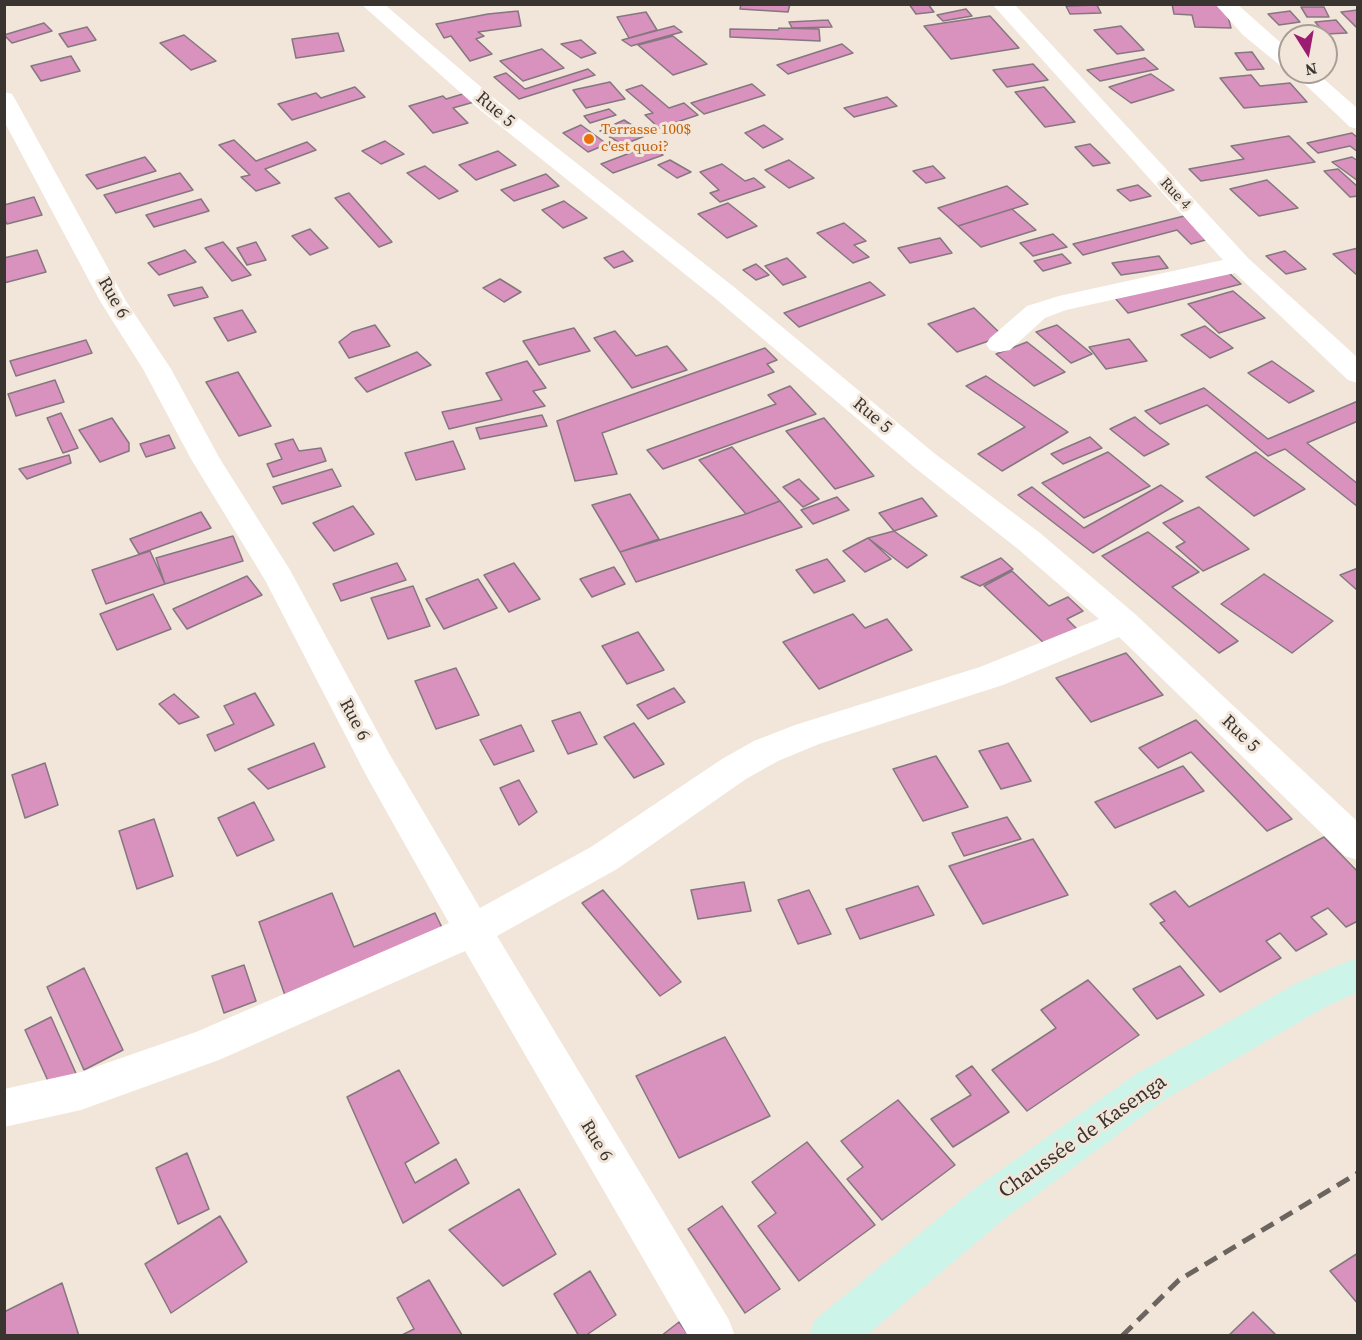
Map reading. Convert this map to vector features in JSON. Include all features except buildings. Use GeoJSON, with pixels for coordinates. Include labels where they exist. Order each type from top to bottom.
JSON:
{"type":"FeatureCollection","features":[{"type":"Feature","properties":{"kind":"main road","name":"Chaussée de Kasenga"},"geometry":{"type":"LineString","coordinates":[[831,1335],[989,1204],[1150,1087],[1313,994],[1358,974]]}},
{"type":"Feature","properties":{"kind":"street","name":"Rue 5"},"geometry":{"type":"LineString","coordinates":[[371,4],[495,111],[725,293],[924,460],[1029,541],[1124,622],[1358,845]]}},
{"type":"Feature","properties":{"kind":"street","name":"Rue 4"},"geometry":{"type":"LineString","coordinates":[[1002,4],[1239,264],[1353,364]]}},
{"type":"Feature","properties":{"kind":"street"},"geometry":{"type":"LineString","coordinates":[[1225,4],[1278,52]]}},
{"type":"Feature","properties":{"kind":"street"},"geometry":{"type":"LineString","coordinates":[[1316,84],[1358,122]]}},
{"type":"Feature","properties":{"kind":"street","name":"Rue 6"},"geometry":{"type":"LineString","coordinates":[[4,99],[113,301],[157,369],[206,459],[279,578],[378,765],[713,1335]]}},
{"type":"Feature","properties":{"kind":"street"},"geometry":{"type":"LineString","coordinates":[[1000,344],[1036,312],[1059,304],[1239,264]]}},
{"type":"Feature","properties":{"kind":"street"},"geometry":{"type":"LineString","coordinates":[[4,1108],[81,1091],[206,1047],[473,930],[603,858],[734,769],[766,751],[807,734],[991,676],[1124,622]]}},
{"type":"Feature","properties":{"kind":"railway"},"geometry":{"type":"LineString","coordinates":[[1122,1336],[1179,1280],[1358,1173]]}},
{"type":"Feature","properties":{"kind":"place","name":"Terrasse 100$ c'est quoi?"},"geometry":{"type":"Point","coordinates":[589,139]}}]}
